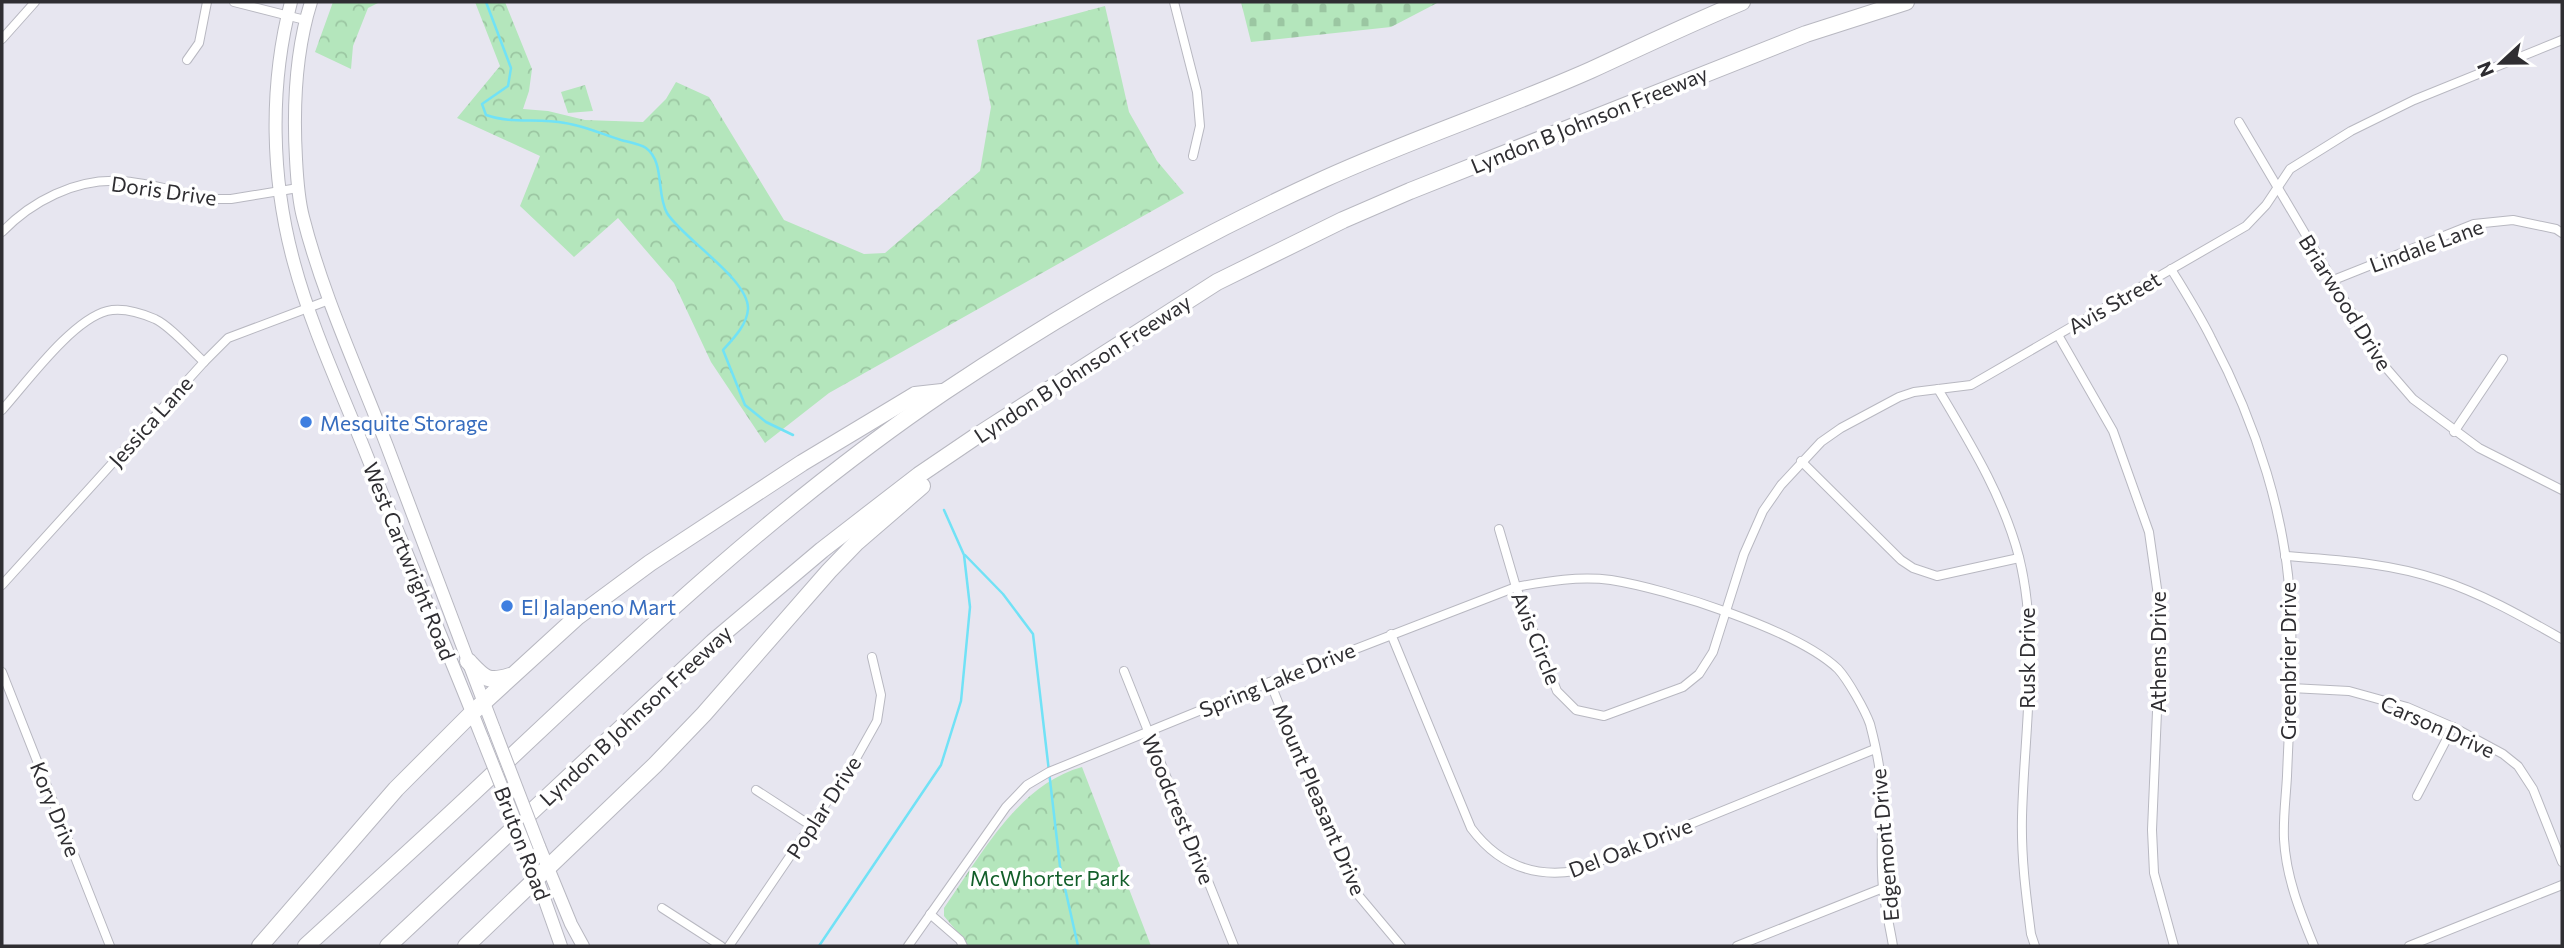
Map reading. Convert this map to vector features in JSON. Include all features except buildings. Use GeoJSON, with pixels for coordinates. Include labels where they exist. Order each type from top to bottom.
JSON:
{"type":"FeatureCollection","features":[{"type":"Feature","properties":{"kind":"highway"},"geometry":{"type":"LineString","coordinates":[[306,946],[688,592],[798,499],[945,392],[1085,303],[1149,266],[1263,207],[1392,149],[1589,71],[1668,33],[1742,2]]}},
{"type":"Feature","properties":{"kind":"highway","name":"Lyndon B Johnson Freeway"},"geometry":{"type":"LineString","coordinates":[[388,946],[713,642],[822,550],[919,475],[1217,282],[1343,220],[1410,191],[1806,34],[1906,2]]}},
{"type":"Feature","properties":{"kind":"highway"},"geometry":{"type":"LineString","coordinates":[[466,946],[543,874],[704,714],[794,609],[856,543],[926,482],[1063,381]]}},
{"type":"Feature","properties":{"kind":"highway"},"geometry":{"type":"LineString","coordinates":[[260,946],[387,799],[544,645],[611,591],[741,501],[915,396],[945,392]]}},
{"type":"Feature","properties":{"kind":"highway"},"geometry":{"type":"LineString","coordinates":[[468,661],[489,680],[512,675]]}},
{"type":"Feature","properties":{"kind":"main road","name":"West Cartwright Road"},"geometry":{"type":"LineString","coordinates":[[291,2],[277,78],[276,102],[279,191],[294,265],[308,307],[406,554],[437,625],[478,707]]}},
{"type":"Feature","properties":{"kind":"main road","name":"West Cartwright Road"},"geometry":{"type":"LineString","coordinates":[[312,2],[295,78],[294,122],[302,215],[329,300],[453,618],[468,661],[478,707]]}},
{"type":"Feature","properties":{"kind":"main road"},"geometry":{"type":"LineString","coordinates":[[406,554],[425,547]]}},
{"type":"Feature","properties":{"kind":"main road"},"geometry":{"type":"LineString","coordinates":[[437,625],[453,618]]}},
{"type":"Feature","properties":{"kind":"main road","name":"Bruton Road"},"geometry":{"type":"LineString","coordinates":[[478,707],[494,729],[533,850]]}},
{"type":"Feature","properties":{"kind":"main road","name":"Bruton Road"},"geometry":{"type":"LineString","coordinates":[[478,707],[483,740],[543,874],[583,946]]}},
{"type":"Feature","properties":{"kind":"main road","name":"Bruton Road"},"geometry":{"type":"LineString","coordinates":[[543,874],[561,946]]}},
{"type":"Feature","properties":{"kind":"street"},"geometry":{"type":"LineString","coordinates":[[2,39],[35,2]]}},
{"type":"Feature","properties":{"kind":"street"},"geometry":{"type":"LineString","coordinates":[[187,60],[199,43],[207,2]]}},
{"type":"Feature","properties":{"kind":"street"},"geometry":{"type":"LineString","coordinates":[[234,2],[306,20]]}},
{"type":"Feature","properties":{"kind":"street"},"geometry":{"type":"LineString","coordinates":[[1174,2],[1197,92],[1200,126],[1193,156]]}},
{"type":"Feature","properties":{"kind":"street","name":"Avis Street"},"geometry":{"type":"LineString","coordinates":[[1726,613],[1744,554],[1763,511],[1801,461],[1841,428],[1899,397],[1914,392],[1971,385],[2246,226],[2290,169],[2351,131],[2414,100],[2562,40]]}},
{"type":"Feature","properties":{"kind":"street","name":"Briarwood Drive"},"geometry":{"type":"LineString","coordinates":[[2239,122],[2381,362],[2413,400],[2479,448],[2562,490]]}},
{"type":"Feature","properties":{"kind":"street","name":"Doris Drive"},"geometry":{"type":"LineString","coordinates":[[2,232],[26,210],[45,199],[73,187],[96,182],[120,181],[216,199],[298,188]]}},
{"type":"Feature","properties":{"kind":"street","name":"Lindale Lane"},"geometry":{"type":"LineString","coordinates":[[2331,281],[2474,224],[2513,220],[2556,229],[2562,233]]}},
{"type":"Feature","properties":{"kind":"street","name":"Greenbrier Drive"},"geometry":{"type":"LineString","coordinates":[[2171,269],[2211,338],[2249,418],[2276,503],[2291,614],[2291,688],[2284,839],[2297,904],[2314,946]]}},
{"type":"Feature","properties":{"kind":"street","name":"Jessica Lane"},"geometry":{"type":"LineString","coordinates":[[2,585],[228,338],[329,300]]}},
{"type":"Feature","properties":{"kind":"street"},"geometry":{"type":"LineString","coordinates":[[2,410],[70,334],[93,316],[110,310],[132,311],[157,320],[204,362]]}},
{"type":"Feature","properties":{"kind":"street","name":"Athens Drive"},"geometry":{"type":"LineString","coordinates":[[2058,335],[2113,431],[2149,532],[2161,617],[2152,830],[2154,873],[2162,911],[2174,946]]}},
{"type":"Feature","properties":{"kind":"street"},"geometry":{"type":"LineString","coordinates":[[2454,432],[2503,359]]}},
{"type":"Feature","properties":{"kind":"street","name":"Rusk Drive"},"geometry":{"type":"LineString","coordinates":[[1938,389],[1984,468],[2008,520],[2019,558],[2027,603],[2029,652],[2022,859],[2031,934],[2035,946]]}},
{"type":"Feature","properties":{"kind":"street"},"geometry":{"type":"LineString","coordinates":[[1801,461],[1901,560],[1913,568],[1937,576],[2019,558]]}},
{"type":"Feature","properties":{"kind":"street","name":"Avis Circle"},"geometry":{"type":"LineString","coordinates":[[1499,529],[1516,587],[1557,691],[1576,710],[1604,716],[1683,687],[1699,674],[1713,652],[1726,613]]}},
{"type":"Feature","properties":{"kind":"street"},"geometry":{"type":"LineString","coordinates":[[2285,556],[2351,561],[2441,580],[2504,607],[2562,639]]}},
{"type":"Feature","properties":{"kind":"street","name":"Spring Lake Drive"},"geometry":{"type":"LineString","coordinates":[[908,946],[1006,807],[1035,780],[1063,765],[1516,587],[1554,580],[1611,580],[1658,591],[1726,613]]}},
{"type":"Feature","properties":{"kind":"street","name":"Edgemont Drive"},"geometry":{"type":"LineString","coordinates":[[1726,613],[1788,636],[1839,670],[1869,722],[1882,795],[1883,888],[1893,946]]}},
{"type":"Feature","properties":{"kind":"street","name":"Del Oak Drive"},"geometry":{"type":"LineString","coordinates":[[1391,634],[1471,828],[1483,845],[1521,869],[1553,874],[1574,871],[1875,749]]}},
{"type":"Feature","properties":{"kind":"street","name":"Poplar Drive"},"geometry":{"type":"LineString","coordinates":[[729,946],[854,762],[877,721],[881,695],[872,657]]}},
{"type":"Feature","properties":{"kind":"street","name":"Woodcrest Drive"},"geometry":{"type":"LineString","coordinates":[[1124,671],[1234,946]]}},
{"type":"Feature","properties":{"kind":"street","name":"Kory Drive"},"geometry":{"type":"LineString","coordinates":[[2,672],[110,946]]}},
{"type":"Feature","properties":{"kind":"street","name":"Mount Pleasant Drive"},"geometry":{"type":"LineString","coordinates":[[1270,682],[1332,838],[1359,896],[1401,946]]}},
{"type":"Feature","properties":{"kind":"street","name":"Carson Drive"},"geometry":{"type":"LineString","coordinates":[[2291,688],[2349,691],[2407,707],[2453,727],[2503,754],[2518,766],[2533,789],[2562,862]]}},
{"type":"Feature","properties":{"kind":"street"},"geometry":{"type":"LineString","coordinates":[[2417,796],[2453,727]]}},
{"type":"Feature","properties":{"kind":"street"},"geometry":{"type":"LineString","coordinates":[[756,790],[810,825]]}},
{"type":"Feature","properties":{"kind":"street"},"geometry":{"type":"LineString","coordinates":[[2409,946],[2562,885]]}},
{"type":"Feature","properties":{"kind":"street"},"geometry":{"type":"LineString","coordinates":[[1737,946],[1883,888]]}},
{"type":"Feature","properties":{"kind":"street"},"geometry":{"type":"LineString","coordinates":[[662,908],[720,946]]}},
{"type":"Feature","properties":{"kind":"street"},"geometry":{"type":"LineString","coordinates":[[930,914],[960,940],[963,946]]}},
{"type":"Feature","properties":{"kind":"green space"},"geometry":{"type":"Polygon","coordinates":[[[333,2],[380,2],[368,8],[353,46],[351,69],[315,52],[333,2]]]}},
{"type":"Feature","properties":{"kind":"green space"},"geometry":{"type":"Polygon","coordinates":[[[475,2],[505,2],[532,69],[523,109],[548,111],[585,120],[643,122],[666,99],[676,82],[709,97],[784,220],[864,254],[885,253],[980,171],[991,107],[977,40],[1105,6],[1129,112],[1157,161],[1184,193],[829,393],[765,443],[711,362],[674,283],[618,218],[574,257],[520,206],[540,156],[457,118],[500,66],[475,2]]]}},
{"type":"Feature","properties":{"kind":"green space"},"geometry":{"type":"Polygon","coordinates":[[[1241,2],[1439,2],[1391,27],[1251,42],[1241,2]]]}},
{"type":"Feature","properties":{"kind":"green space"},"geometry":{"type":"Polygon","coordinates":[[[585,85],[593,111],[568,113],[561,92],[585,85]]]}},
{"type":"Feature","properties":{"kind":"green space","name":"McWhorter Park"},"geometry":{"type":"Polygon","coordinates":[[[1082,767],[1151,946],[969,946],[944,916],[944,908],[987,845],[1020,806],[1038,789],[1059,776],[1082,767]]]}},
{"type":"Feature","properties":{"kind":"waterway"},"geometry":{"type":"LineString","coordinates":[[486,2],[511,68],[508,86],[482,104],[486,115],[572,124],[641,145],[652,154],[656,161],[667,213],[727,272],[745,297],[748,309],[745,321],[723,350],[745,405],[766,422],[793,435]]}},
{"type":"Feature","properties":{"kind":"waterway"},"geometry":{"type":"LineString","coordinates":[[819,946],[941,765],[961,701],[970,607],[964,555],[944,510]]}},
{"type":"Feature","properties":{"kind":"waterway"},"geometry":{"type":"LineString","coordinates":[[965,555],[1003,594],[1033,634],[1060,866],[1078,946]]}},
{"type":"Feature","properties":{"kind":"place","name":"Mesquite Storage"},"geometry":{"type":"Point","coordinates":[306,422]}},
{"type":"Feature","properties":{"kind":"place","name":"El Jalapeno Mart"},"geometry":{"type":"Point","coordinates":[507,606]}}]}
